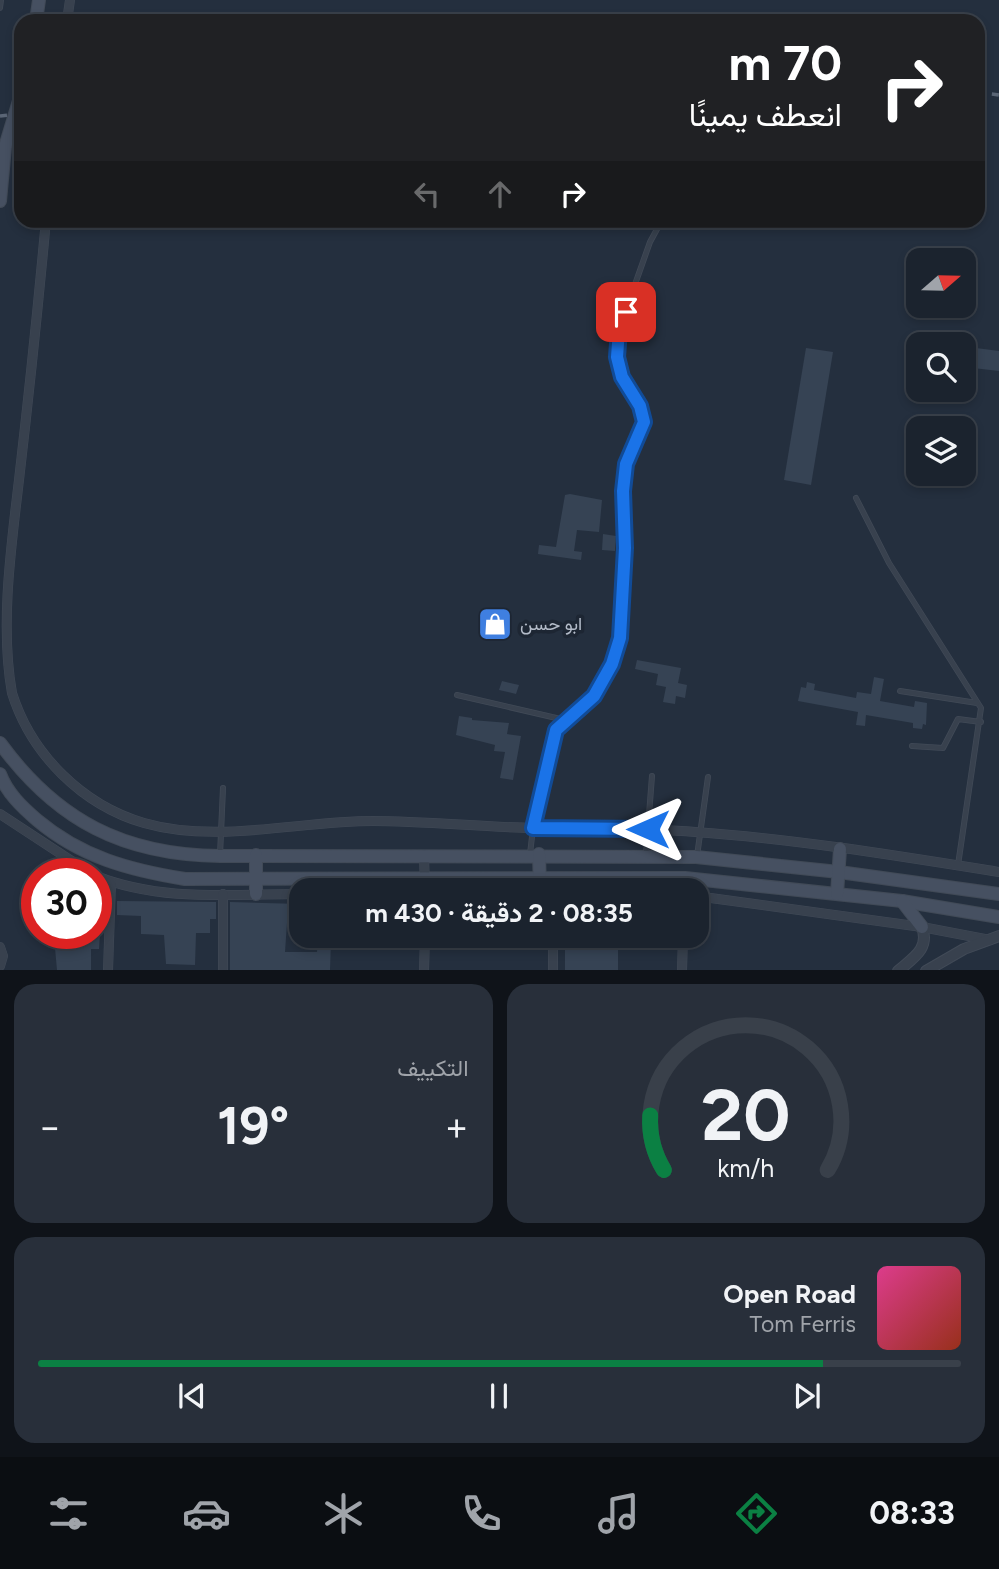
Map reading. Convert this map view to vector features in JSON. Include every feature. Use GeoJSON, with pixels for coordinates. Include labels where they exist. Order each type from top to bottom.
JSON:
{"type":"FeatureCollection","features":[{"type":"Feature","properties":{"kind":"main road"},"geometry":{"type":"LineString","coordinates":[[0,201],[3,141],[14,112]]}},
{"type":"Feature","properties":{"kind":"main road"},"geometry":{"type":"LineString","coordinates":[[0,743],[41,792],[69,814],[99,831],[149,849],[220,856],[534,854],[696,857],[839,872],[999,894]]}},
{"type":"Feature","properties":{"kind":"main road"},"geometry":{"type":"LineString","coordinates":[[0,774],[16,800],[55,835],[79,850],[111,864],[185,879],[289,881]]}},
{"type":"Feature","properties":{"kind":"main road"},"geometry":{"type":"LineString","coordinates":[[838,894],[840,849]]}},
{"type":"Feature","properties":{"kind":"main road"},"geometry":{"type":"LineString","coordinates":[[534,854],[538,878]]}},
{"type":"Feature","properties":{"kind":"main road"},"geometry":{"type":"LineString","coordinates":[[256,855],[256,894]]}},
{"type":"Feature","properties":{"kind":"main road"},"geometry":{"type":"LineString","coordinates":[[709,881],[902,901],[999,917]]}},
{"type":"Feature","properties":{"kind":"main road"},"geometry":{"type":"LineString","coordinates":[[902,901],[922,927]]}},
{"type":"Feature","properties":{"kind":"street"},"geometry":{"type":"LineString","coordinates":[[45,228],[4,626],[4,650],[13,696],[33,738],[47,758],[72,783],[100,804],[121,814],[166,828],[221,830],[370,821],[533,828],[648,829],[700,832],[840,849],[999,873]]}},
{"type":"Feature","properties":{"kind":"street"},"geometry":{"type":"LineString","coordinates":[[0,814],[67,858]]}},
{"type":"Feature","properties":{"kind":"street"},"geometry":{"type":"LineString","coordinates":[[424,855],[425,878]]}},
{"type":"Feature","properties":{"kind":"street"},"geometry":{"type":"LineString","coordinates":[[112,881],[167,894],[289,894]]}},
{"type":"Feature","properties":{"kind":"street"},"geometry":{"type":"LineString","coordinates":[[223,894],[223,970]]}},
{"type":"Feature","properties":{"kind":"street"},"geometry":{"type":"LineString","coordinates":[[709,898],[996,939]]}},
{"type":"Feature","properties":{"kind":"street"},"geometry":{"type":"LineString","coordinates":[[899,970],[921,951],[925,943],[922,927]]}},
{"type":"Feature","properties":{"kind":"street"},"geometry":{"type":"LineString","coordinates":[[928,970],[964,948],[996,939]]}},
{"type":"Feature","properties":{"kind":"street"},"geometry":{"type":"LineString","coordinates":[[0,947],[3,956],[0,966]]}},
{"type":"Feature","properties":{"kind":"street"},"geometry":{"type":"LineString","coordinates":[[424,970],[425,948]]}},
{"type":"Feature","properties":{"kind":"street"},"geometry":{"type":"LineString","coordinates":[[553,948],[553,970]]}},
{"type":"Feature","properties":{"kind":"street"},"geometry":{"type":"LineString","coordinates":[[682,970],[683,948]]}},
{"type":"Feature","properties":{"kind":"street"},"geometry":{"type":"LineString","coordinates":[[108,970],[109,949]]}},
{"type":"Feature","properties":{"kind":"lane"},"geometry":{"type":"LineString","coordinates":[[0,9],[1,0]]}},
{"type":"Feature","properties":{"kind":"lane"},"geometry":{"type":"LineString","coordinates":[[534,854],[533,828],[556,730],[594,696],[612,664],[620,638],[626,464],[644,422],[640,406],[618,367],[617,345],[622,321],[650,242],[658,228]]}},
{"type":"Feature","properties":{"kind":"lane"},"geometry":{"type":"LineString","coordinates":[[856,498],[889,563],[978,703],[981,722],[958,866]]}},
{"type":"Feature","properties":{"kind":"lane"},"geometry":{"type":"LineString","coordinates":[[900,691],[978,703]]}},
{"type":"Feature","properties":{"kind":"lane"},"geometry":{"type":"LineString","coordinates":[[457,695],[567,720]]}},
{"type":"Feature","properties":{"kind":"lane"},"geometry":{"type":"LineString","coordinates":[[912,746],[943,748],[958,719],[981,722]]}},
{"type":"Feature","properties":{"kind":"lane"},"geometry":{"type":"LineString","coordinates":[[645,855],[652,776]]}},
{"type":"Feature","properties":{"kind":"lane"},"geometry":{"type":"LineString","coordinates":[[696,857],[708,777]]}},
{"type":"Feature","properties":{"kind":"lane"},"geometry":{"type":"LineString","coordinates":[[220,856],[223,788]]}},
{"type":"Feature","properties":{"kind":"building"},"geometry":{"type":"Polygon","coordinates":[[[806,348],[833,352],[811,485],[784,480],[806,348]]]}},
{"type":"Feature","properties":{"kind":"building"},"geometry":{"type":"Polygon","coordinates":[[[976,348],[999,351],[999,371],[976,368],[976,348]]]}},
{"type":"Feature","properties":{"kind":"building"},"geometry":{"type":"Polygon","coordinates":[[[565,495],[602,500],[599,532],[577,530],[574,551],[582,552],[581,560],[538,554],[539,545],[556,547],[565,495]]]}},
{"type":"Feature","properties":{"kind":"building"},"geometry":{"type":"Polygon","coordinates":[[[603,534],[616,536],[615,551],[602,550],[603,534]]]}},
{"type":"Feature","properties":{"kind":"building"},"geometry":{"type":"Polygon","coordinates":[[[637,660],[681,668],[678,683],[687,685],[685,698],[676,696],[675,704],[663,702],[666,687],[656,685],[658,674],[635,669],[637,660]]]}},
{"type":"Feature","properties":{"kind":"building"},"geometry":{"type":"Polygon","coordinates":[[[874,677],[884,679],[880,701],[914,707],[915,701],[927,703],[926,725],[923,724],[922,729],[913,728],[913,723],[866,715],[865,726],[856,725],[858,712],[798,701],[801,687],[806,688],[807,682],[815,684],[814,690],[856,698],[857,692],[871,694],[874,677]]]}},
{"type":"Feature","properties":{"kind":"building"},"geometry":{"type":"Polygon","coordinates":[[[502,681],[519,685],[516,694],[499,690],[502,681]]]}},
{"type":"Feature","properties":{"kind":"building"},"geometry":{"type":"Polygon","coordinates":[[[459,716],[472,720],[509,723],[507,734],[521,736],[513,780],[500,778],[505,752],[494,751],[495,745],[456,735],[459,716]]]}},
{"type":"Feature","properties":{"kind":"building"},"geometry":{"type":"Polygon","coordinates":[[[117,901],[216,902],[216,919],[210,919],[210,933],[196,933],[195,965],[166,964],[164,935],[141,934],[141,916],[117,915],[117,901]]]}},
{"type":"Feature","properties":{"kind":"building"},"geometry":{"type":"Polygon","coordinates":[[[230,902],[289,904],[285,952],[317,952],[317,948],[331,948],[330,970],[230,970],[230,902]]]}},
{"type":"Feature","properties":{"kind":"building"},"geometry":{"type":"Polygon","coordinates":[[[565,948],[618,948],[618,970],[565,970],[565,948]]]}},
{"type":"Feature","properties":{"kind":"building"},"geometry":{"type":"Polygon","coordinates":[[[55,949],[91,949],[91,970],[57,970],[55,949]]]}},
{"type":"Feature","properties":{"kind":"railway"},"geometry":{"type":"LineString","coordinates":[[985,93],[999,95]]}},
{"type":"Feature","properties":{"kind":"railway"},"geometry":{"type":"LineString","coordinates":[[0,116],[14,115]]}},
{"type":"Feature","properties":{"kind":"place","name":"ابو حسن"},"geometry":{"type":"Point","coordinates":[495,624]}},
{"type":"Feature","properties":{"kind":"route"},"geometry":{"type":"LineString","coordinates":[[626,312],[619,330],[618,367],[640,406],[644,422],[626,464],[623,491],[625,548],[620,638],[612,664],[594,696],[556,730],[533,828],[648,829]]}}]}
